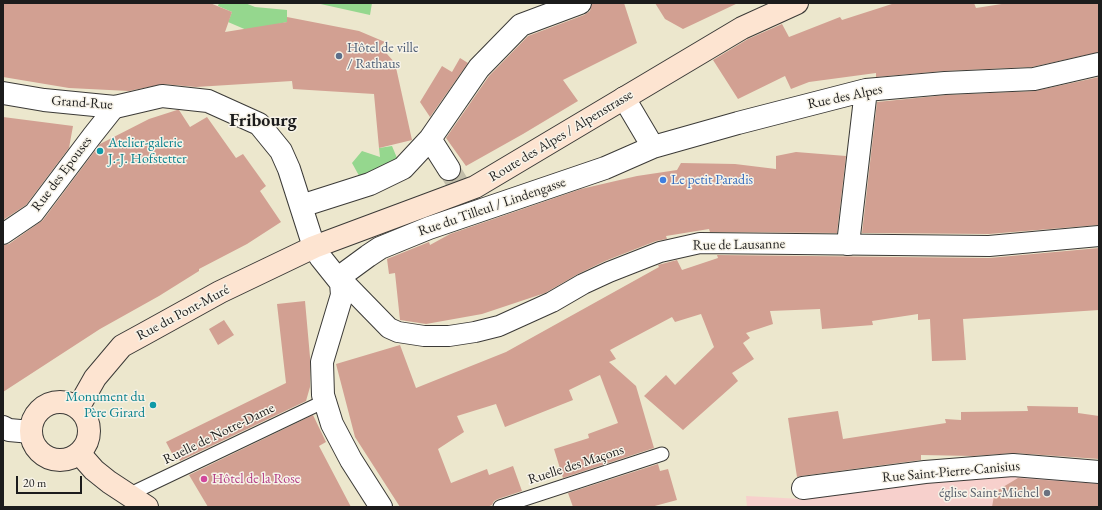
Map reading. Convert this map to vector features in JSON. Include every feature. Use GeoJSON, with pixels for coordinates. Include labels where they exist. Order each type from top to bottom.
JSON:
{"type":"FeatureCollection","features":[{"type":"Feature","properties":{"kind":"main road","name":"Route des Alpes / Alpenstrasse"},"geometry":{"type":"LineString","coordinates":[[314,247],[474,187],[742,28],[797,3]]}},
{"type":"Feature","properties":{"kind":"main road","name":"Rue du Pont-Muré"},"geometry":{"type":"LineString","coordinates":[[78,408],[95,378],[122,346],[220,292],[314,247]]}},
{"type":"Feature","properties":{"kind":"main road"},"geometry":{"type":"LineString","coordinates":[[61,402],[78,408],[85,416],[88,425],[89,435],[85,445],[75,456],[65,459],[54,459],[48,457],[36,447],[31,432],[32,422],[36,414],[43,407],[51,403],[61,402]]}},
{"type":"Feature","properties":{"kind":"main road"},"geometry":{"type":"LineString","coordinates":[[79,453],[94,470],[109,482],[147,507]]}},
{"type":"Feature","properties":{"kind":"street"},"geometry":{"type":"LineString","coordinates":[[301,206],[370,184],[403,168],[430,139],[479,68],[521,25],[580,3]]}},
{"type":"Feature","properties":{"kind":"street","name":"Rue des Alpes"},"geometry":{"type":"LineString","coordinates":[[653,147],[866,90],[945,83],[1034,79],[1099,64]]}},
{"type":"Feature","properties":{"kind":"street"},"geometry":{"type":"LineString","coordinates":[[848,244],[866,90]]}},
{"type":"Feature","properties":{"kind":"street","name":"Grand-Rue"},"geometry":{"type":"LineString","coordinates":[[3,93],[44,100],[115,107],[162,96],[208,101],[260,124],[281,150],[295,183],[301,206]]}},
{"type":"Feature","properties":{"kind":"street"},"geometry":{"type":"LineString","coordinates":[[624,98],[653,147]]}},
{"type":"Feature","properties":{"kind":"street","name":"Rue des Epouses"},"geometry":{"type":"LineString","coordinates":[[3,234],[34,213],[115,107]]}},
{"type":"Feature","properties":{"kind":"street"},"geometry":{"type":"LineString","coordinates":[[430,139],[448,169]]}},
{"type":"Feature","properties":{"kind":"street","name":"Rue du Tilleul / Lindengasse"},"geometry":{"type":"LineString","coordinates":[[339,280],[380,248],[472,208],[605,168],[653,147]]}},
{"type":"Feature","properties":{"kind":"street","name":"Rue de Lausanne"},"geometry":{"type":"LineString","coordinates":[[301,206],[314,247],[339,280],[349,287],[389,328],[398,332],[424,336],[449,336],[499,326],[552,302],[583,284],[609,272],[660,252],[700,243],[989,246],[1099,236]]}},
{"type":"Feature","properties":{"kind":"street"},"geometry":{"type":"LineString","coordinates":[[339,280],[342,295],[322,362],[323,395],[332,424],[351,460],[381,507]]}},
{"type":"Feature","properties":{"kind":"street"},"geometry":{"type":"LineString","coordinates":[[3,427],[10,430],[31,432]]}},
{"type":"Feature","properties":{"kind":"street","name":"Rue Saint-Pierre-Canisius"},"geometry":{"type":"LineString","coordinates":[[803,488],[925,472],[1013,465],[1099,472]]}},
{"type":"Feature","properties":{"kind":"lane","name":"Ruelle de Notre-Dame"},"geometry":{"type":"LineString","coordinates":[[128,495],[325,401]]}},
{"type":"Feature","properties":{"kind":"lane","name":"Ruelle des Maçons"},"geometry":{"type":"LineString","coordinates":[[500,507],[662,454]]}},
{"type":"Feature","properties":{"kind":"shaded area"},"geometry":{"type":"Polygon","coordinates":[[[925,472],[1099,472],[1099,507],[747,507],[746,496],[802,499],[925,472]]]}},
{"type":"Feature","properties":{"kind":"green space"},"geometry":{"type":"Polygon","coordinates":[[[219,3],[245,3],[255,7],[287,10],[287,22],[249,31],[228,22],[232,12],[218,6],[219,3]]]}},
{"type":"Feature","properties":{"kind":"green space"},"geometry":{"type":"Polygon","coordinates":[[[316,3],[372,3],[370,15],[316,3]]]}},
{"type":"Feature","properties":{"kind":"green space"},"geometry":{"type":"Polygon","coordinates":[[[392,146],[397,158],[395,165],[362,181],[352,163],[362,151],[380,157],[379,148],[392,146]]]}},
{"type":"Feature","properties":{"kind":"building"},"geometry":{"type":"Polygon","coordinates":[[[3,3],[210,3],[232,12],[225,32],[287,22],[287,17],[359,31],[385,42],[380,46],[395,63],[412,140],[379,148],[374,94],[293,89],[292,81],[196,87],[163,84],[129,91],[69,88],[3,77],[3,3]]]}},
{"type":"Feature","properties":{"kind":"building"},"geometry":{"type":"Polygon","coordinates":[[[592,3],[624,3],[637,43],[563,80],[578,101],[466,166],[446,138],[489,76],[528,36],[584,15],[590,11],[592,3]]]}},
{"type":"Feature","properties":{"kind":"building"},"geometry":{"type":"Polygon","coordinates":[[[655,3],[738,3],[683,29],[665,19],[655,3]]]}},
{"type":"Feature","properties":{"kind":"building"},"geometry":{"type":"Polygon","coordinates":[[[895,3],[974,3],[976,8],[1008,3],[1099,3],[1099,52],[1032,67],[944,71],[876,77],[876,73],[809,82],[791,89],[785,76],[738,99],[713,60],[748,39],[782,24],[789,37],[840,17],[842,20],[895,3]]]}},
{"type":"Feature","properties":{"kind":"building"},"geometry":{"type":"Polygon","coordinates":[[[460,58],[468,63],[430,117],[420,102],[442,66],[452,72],[460,58]]]}},
{"type":"Feature","properties":{"kind":"building"},"geometry":{"type":"Polygon","coordinates":[[[1099,77],[1099,225],[989,234],[862,233],[877,102],[946,95],[1035,91],[1099,77]]]}},
{"type":"Feature","properties":{"kind":"building"},"geometry":{"type":"Polygon","coordinates":[[[179,110],[190,127],[207,117],[236,158],[243,154],[266,186],[260,191],[281,222],[247,244],[199,269],[199,271],[159,296],[100,329],[3,392],[3,245],[9,244],[43,220],[100,144],[149,119],[179,110]]]}},
{"type":"Feature","properties":{"kind":"building"},"geometry":{"type":"Polygon","coordinates":[[[3,117],[73,126],[69,148],[26,205],[3,220],[3,117]]]}},
{"type":"Feature","properties":{"kind":"building"},"geometry":{"type":"Polygon","coordinates":[[[796,152],[846,156],[837,233],[710,232],[709,229],[666,236],[667,239],[656,241],[605,261],[578,274],[545,293],[482,314],[426,324],[400,320],[395,273],[389,274],[387,259],[429,242],[430,245],[450,234],[581,189],[637,176],[677,170],[681,163],[735,164],[776,169],[776,156],[796,152]]]}},
{"type":"Feature","properties":{"kind":"building"},"geometry":{"type":"Polygon","coordinates":[[[1099,248],[1099,310],[963,319],[966,360],[932,361],[930,319],[918,320],[918,314],[872,321],[873,325],[822,329],[820,309],[770,311],[773,324],[746,333],[750,338],[743,343],[754,359],[732,373],[738,381],[683,430],[644,396],[666,375],[675,385],[714,347],[701,314],[675,322],[672,317],[610,350],[616,359],[609,362],[636,386],[654,448],[563,478],[554,449],[589,438],[588,434],[618,423],[600,375],[569,390],[573,400],[505,427],[496,404],[457,416],[464,432],[438,449],[451,483],[487,469],[489,475],[513,466],[522,491],[498,499],[494,501],[492,505],[487,507],[400,507],[355,437],[336,364],[400,345],[416,388],[506,352],[659,267],[658,265],[677,260],[682,270],[718,258],[717,255],[989,258],[1099,248]]]}},
{"type":"Feature","properties":{"kind":"building"},"geometry":{"type":"Polygon","coordinates":[[[305,301],[310,357],[310,387],[306,401],[180,461],[179,459],[176,461],[166,442],[286,383],[277,304],[305,301]]]}},
{"type":"Feature","properties":{"kind":"building"},"geometry":{"type":"Polygon","coordinates":[[[224,320],[234,335],[218,345],[209,329],[224,320]]]}},
{"type":"Feature","properties":{"kind":"building"},"geometry":{"type":"Polygon","coordinates":[[[1027,406],[1078,407],[1078,413],[1099,416],[1099,459],[1014,453],[973,456],[921,455],[921,460],[797,477],[788,418],[838,411],[843,439],[946,423],[945,419],[961,420],[961,412],[1028,411],[1027,406]]]}},
{"type":"Feature","properties":{"kind":"building"},"geometry":{"type":"Polygon","coordinates":[[[313,415],[326,442],[319,446],[351,507],[208,507],[189,475],[313,415]]]}},
{"type":"Feature","properties":{"kind":"building"},"geometry":{"type":"Polygon","coordinates":[[[658,464],[660,471],[668,469],[677,500],[651,507],[573,507],[568,493],[658,464]]]}},
{"type":"Feature","properties":{"kind":"building","name":"église Saint-Michel"},"geometry":{"type":"Polygon","coordinates":[[[1018,478],[1099,484],[1099,507],[992,507],[994,496],[998,490],[1018,478]]]}},
{"type":"Feature","properties":{"kind":"tunnel"},"geometry":{"type":"LineString","coordinates":[[449,169],[470,204]]}},
{"type":"Feature","properties":{"kind":"place","name":"Hôtel de ville / Rathaus"},"geometry":{"type":"Point","coordinates":[339,56]}},
{"type":"Feature","properties":{"kind":"place","name":"Atelier-galerie J.-J. Hofstetter"},"geometry":{"type":"Point","coordinates":[100,151]}},
{"type":"Feature","properties":{"kind":"place","name":"Le petit Paradis"},"geometry":{"type":"Point","coordinates":[663,180]}},
{"type":"Feature","properties":{"kind":"place","name":"Monument du Père Girard"},"geometry":{"type":"Point","coordinates":[153,405]}},
{"type":"Feature","properties":{"kind":"place","name":"Hôtel de la Rose"},"geometry":{"type":"Point","coordinates":[204,479]}},
{"type":"Feature","properties":{"kind":"place","name":"église Saint-Michel"},"geometry":{"type":"Point","coordinates":[1047,493]}},
{"type":"Feature","properties":{"kind":"district","name":"Fribourg"},"geometry":{"type":"Point","coordinates":[263,121]}}]}
